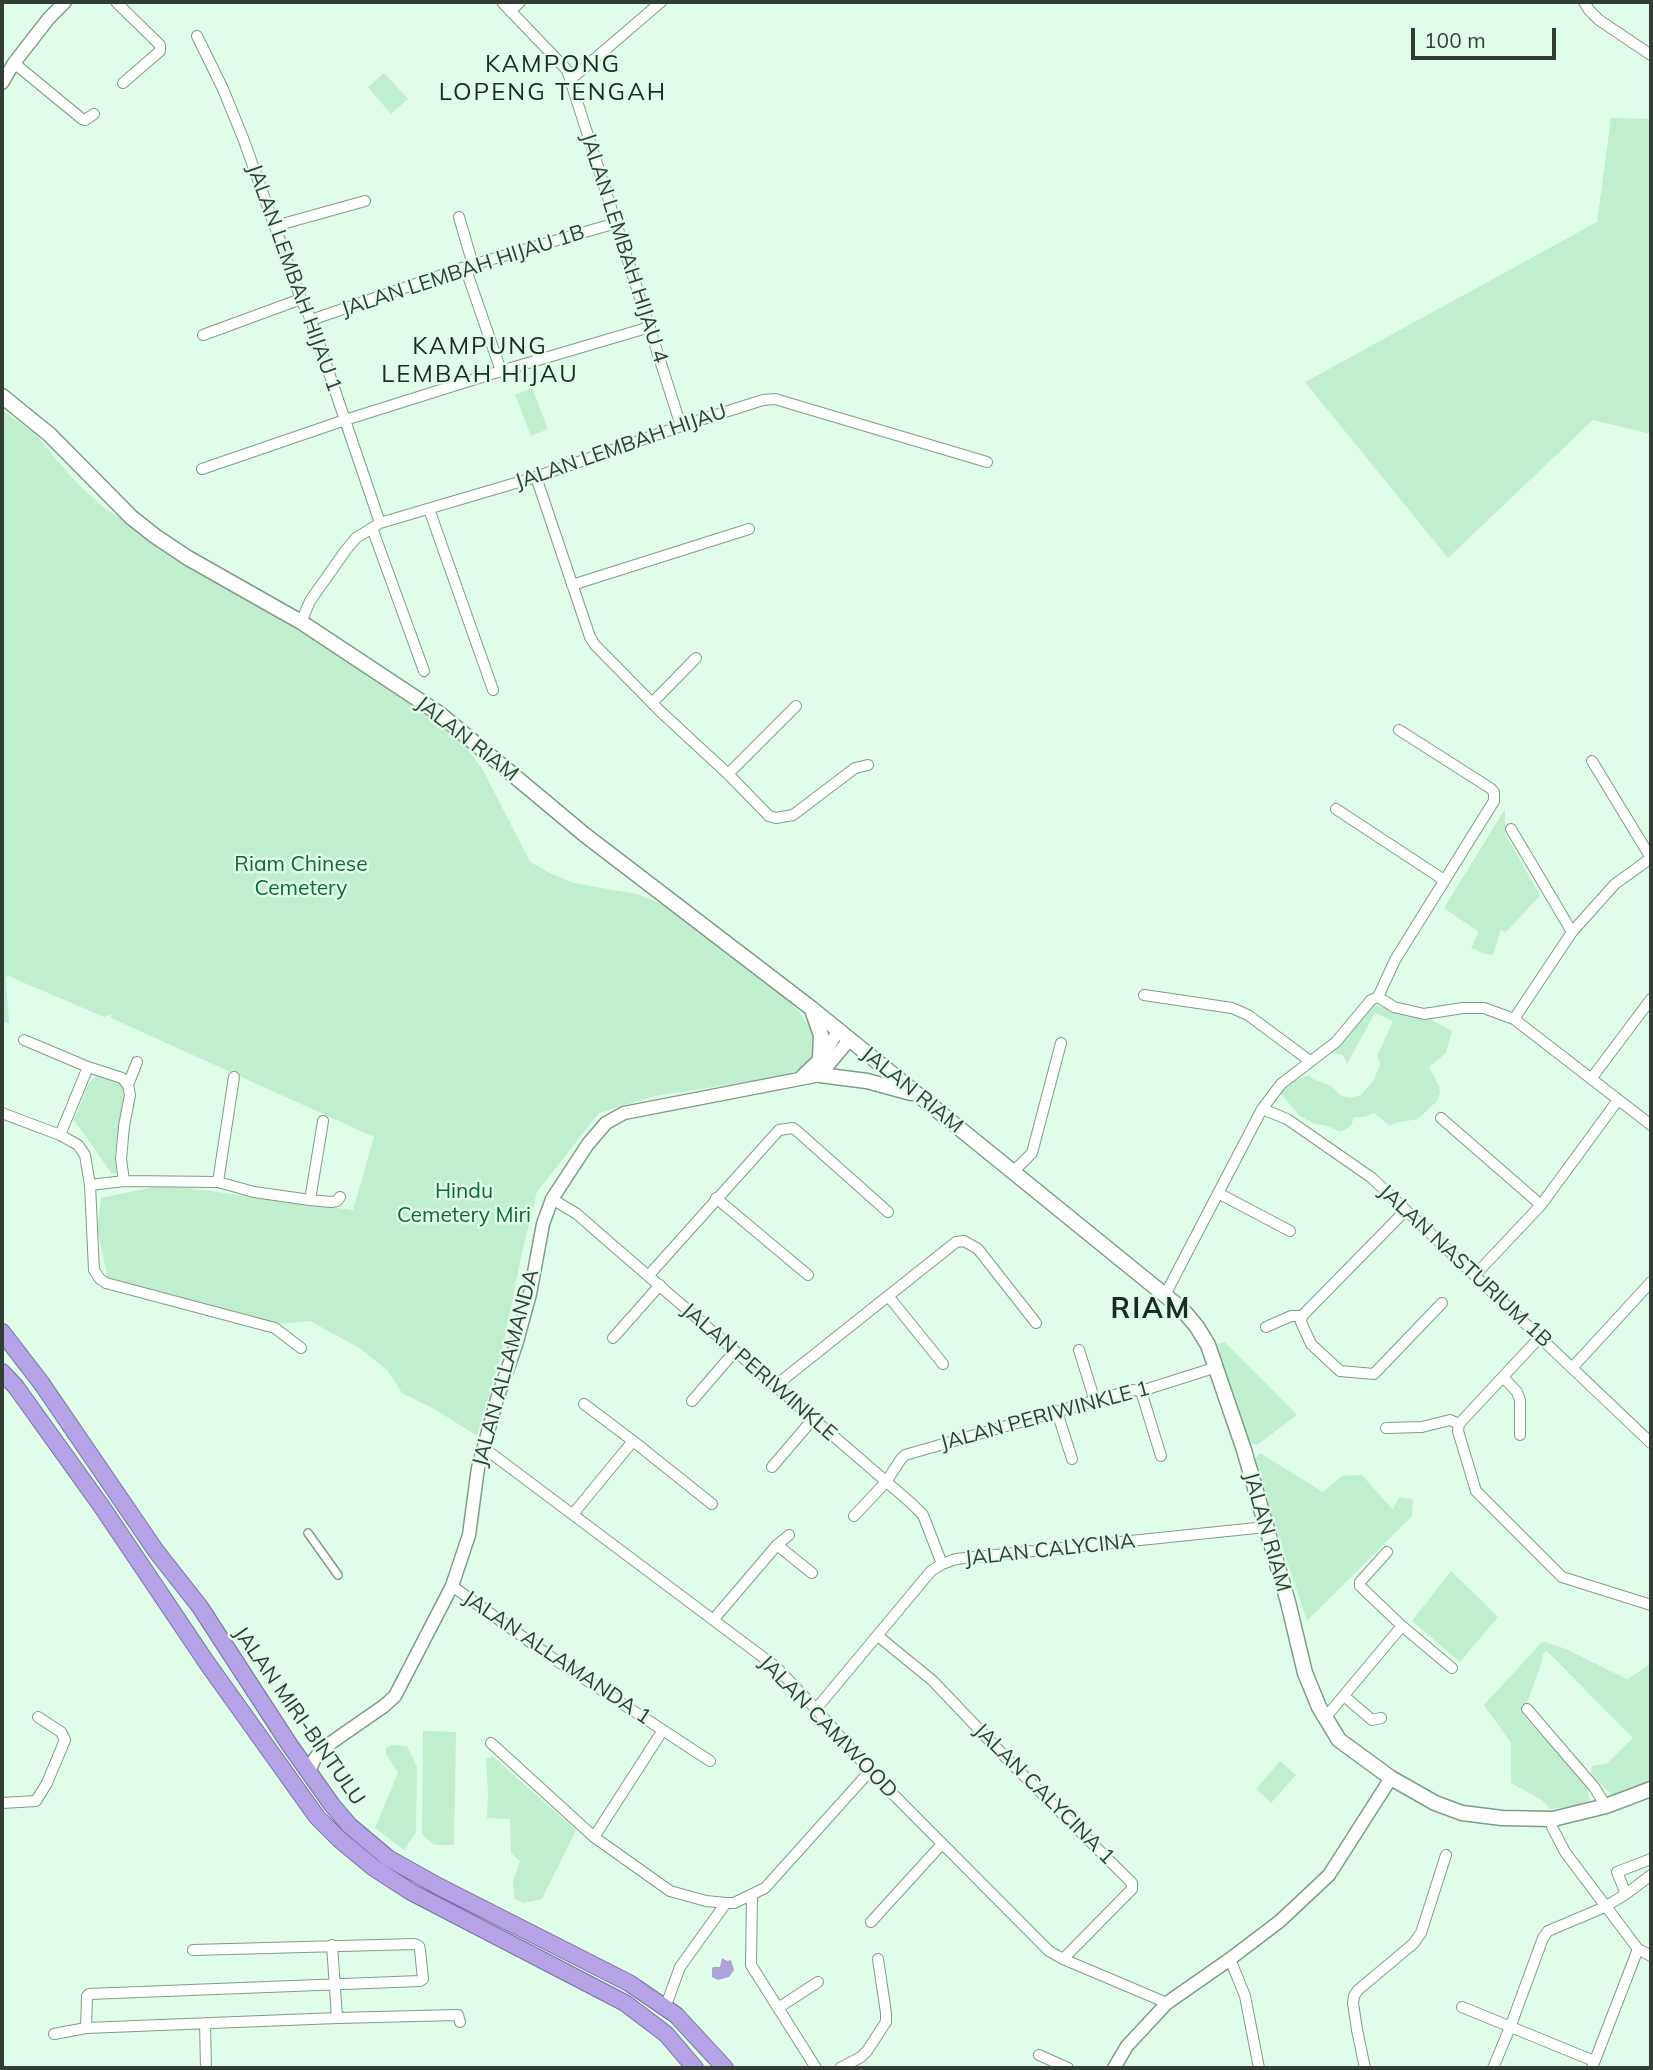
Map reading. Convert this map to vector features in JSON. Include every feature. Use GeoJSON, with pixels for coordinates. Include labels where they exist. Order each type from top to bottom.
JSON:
{"type":"FeatureCollection","features":[{"type":"Feature","properties":{"kind":"highway","name":"JALAN MIRI-BINTULU"},"geometry":{"type":"LineString","coordinates":[[2,1332],[43,1384],[156,1551],[200,1607],[293,1750],[350,1826],[388,1857],[438,1886],[629,1983],[676,2015],[725,2068]]}},
{"type":"Feature","properties":{"kind":"highway","name":"JALAN MIRI-BINTULU"},"geometry":{"type":"LineString","coordinates":[[2,1372],[16,1387],[94,1497],[317,1817],[374,1868],[411,1892],[625,2003],[666,2034],[695,2068]]}},
{"type":"Feature","properties":{"kind":"highway"},"geometry":{"type":"LineString","coordinates":[[156,1551],[183,1602],[183,1611],[177,1618]]}},
{"type":"Feature","properties":{"kind":"main road","name":"JALAN RIAM"},"geometry":{"type":"LineString","coordinates":[[2,396],[50,435],[131,517],[155,536],[188,558],[301,622],[440,714],[578,829],[811,1007],[1182,1310],[1198,1327],[1208,1345],[1240,1438],[1305,1672],[1312,1692],[1339,1740],[1391,1778],[1435,1803],[1462,1813],[1502,1818],[1553,1819],[1606,1805],[1651,1789]]}},
{"type":"Feature","properties":{"kind":"main road"},"geometry":{"type":"LineString","coordinates":[[811,1007],[821,1035],[820,1059]]}},
{"type":"Feature","properties":{"kind":"main road"},"geometry":{"type":"LineString","coordinates":[[820,1075],[867,1081],[919,1096]]}},
{"type":"Feature","properties":{"kind":"street"},"geometry":{"type":"LineString","coordinates":[[2,83],[49,18],[65,2]]}},
{"type":"Feature","properties":{"kind":"street"},"geometry":{"type":"LineString","coordinates":[[116,2],[159,45],[160,51],[123,83]]}},
{"type":"Feature","properties":{"kind":"street"},"geometry":{"type":"LineString","coordinates":[[502,2],[569,75],[661,2]]}},
{"type":"Feature","properties":{"kind":"street"},"geometry":{"type":"LineString","coordinates":[[510,11],[520,2]]}},
{"type":"Feature","properties":{"kind":"street"},"geometry":{"type":"LineString","coordinates":[[1584,2],[1599,20],[1651,55]]}},
{"type":"Feature","properties":{"kind":"street","name":"JALAN LEMBAH HIJAU 1"},"geometry":{"type":"LineString","coordinates":[[197,36],[223,89],[311,320],[424,671]]}},
{"type":"Feature","properties":{"kind":"street"},"geometry":{"type":"LineString","coordinates":[[14,63],[85,121],[94,114]]}},
{"type":"Feature","properties":{"kind":"street","name":"JALAN LEMBAH HIJAU 4"},"geometry":{"type":"LineString","coordinates":[[569,75],[681,426]]}},
{"type":"Feature","properties":{"kind":"street"},"geometry":{"type":"LineString","coordinates":[[275,226],[365,201]]}},
{"type":"Feature","properties":{"kind":"street"},"geometry":{"type":"LineString","coordinates":[[459,217],[469,266],[501,371]]}},
{"type":"Feature","properties":{"kind":"street","name":"JALAN LEMBAH HIJAU 1B"},"geometry":{"type":"LineString","coordinates":[[311,320],[469,266],[616,223]]}},
{"type":"Feature","properties":{"kind":"street"},"geometry":{"type":"LineString","coordinates":[[203,335],[301,299]]}},
{"type":"Feature","properties":{"kind":"street"},"geometry":{"type":"LineString","coordinates":[[202,469],[345,420],[650,327]]}},
{"type":"Feature","properties":{"kind":"street","name":"JALAN LEMBAH HIJAU"},"geometry":{"type":"LineString","coordinates":[[301,622],[310,601],[346,550],[356,538],[376,526],[536,477],[752,403],[775,399],[987,462]]}},
{"type":"Feature","properties":{"kind":"street"},"geometry":{"type":"LineString","coordinates":[[536,477],[595,645],[769,816],[776,818],[793,815],[855,768],[868,765]]}},
{"type":"Feature","properties":{"kind":"street"},"geometry":{"type":"LineString","coordinates":[[429,509],[494,690]]}},
{"type":"Feature","properties":{"kind":"street"},"geometry":{"type":"LineString","coordinates":[[572,584],[749,529]]}},
{"type":"Feature","properties":{"kind":"street"},"geometry":{"type":"LineString","coordinates":[[652,703],[696,659]]}},
{"type":"Feature","properties":{"kind":"street"},"geometry":{"type":"LineString","coordinates":[[728,774],[796,706]]}},
{"type":"Feature","properties":{"kind":"street"},"geometry":{"type":"LineString","coordinates":[[1165,1295],[1262,1109],[1281,1084],[1336,1042],[1371,1000],[1378,997],[1395,960],[1494,801],[1494,792],[1490,788],[1399,730]]}},
{"type":"Feature","properties":{"kind":"street"},"geometry":{"type":"LineString","coordinates":[[1514,1020],[1572,932],[1615,884],[1651,858],[1592,761]]}},
{"type":"Feature","properties":{"kind":"street"},"geometry":{"type":"LineString","coordinates":[[1336,809],[1444,880]]}},
{"type":"Feature","properties":{"kind":"street"},"geometry":{"type":"LineString","coordinates":[[1511,829],[1572,932]]}},
{"type":"Feature","properties":{"kind":"street"},"geometry":{"type":"LineString","coordinates":[[1144,995],[1231,1008],[1248,1015],[1310,1061]]}},
{"type":"Feature","properties":{"kind":"street"},"geometry":{"type":"LineString","coordinates":[[1378,997],[1394,1007],[1424,1014],[1463,1007],[1484,1008],[1514,1020],[1651,1125]]}},
{"type":"Feature","properties":{"kind":"street"},"geometry":{"type":"LineString","coordinates":[[1591,1079],[1650,1003]]}},
{"type":"Feature","properties":{"kind":"street"},"geometry":{"type":"LineString","coordinates":[[797,1080],[844,1035]]}},
{"type":"Feature","properties":{"kind":"street"},"geometry":{"type":"LineString","coordinates":[[820,1075],[844,1035]]}},
{"type":"Feature","properties":{"kind":"street"},"geometry":{"type":"LineString","coordinates":[[24,1040],[88,1068],[122,1078],[128,1085],[130,1095],[121,1159],[124,1181]]}},
{"type":"Feature","properties":{"kind":"street"},"geometry":{"type":"LineString","coordinates":[[1013,1172],[1032,1153],[1061,1043]]}},
{"type":"Feature","properties":{"kind":"street"},"geometry":{"type":"LineString","coordinates":[[128,1085],[137,1062]]}},
{"type":"Feature","properties":{"kind":"street"},"geometry":{"type":"LineString","coordinates":[[60,1135],[88,1068]]}},
{"type":"Feature","properties":{"kind":"street","name":"JALAN ALLAMANDA"},"geometry":{"type":"LineString","coordinates":[[309,1772],[322,1749],[395,1696],[452,1586],[466,1546],[478,1468],[530,1294],[542,1224],[552,1199],[588,1144],[606,1123],[624,1113],[820,1075]]}},
{"type":"Feature","properties":{"kind":"street"},"geometry":{"type":"LineString","coordinates":[[218,1182],[234,1077]]}},
{"type":"Feature","properties":{"kind":"street"},"geometry":{"type":"LineString","coordinates":[[1475,1275],[1541,1205],[1618,1100]]}},
{"type":"Feature","properties":{"kind":"street","name":"JALAN NASTURIUM 1B"},"geometry":{"type":"LineString","coordinates":[[1262,1109],[1287,1119],[1372,1178],[1651,1443]]}},
{"type":"Feature","properties":{"kind":"street"},"geometry":{"type":"LineString","coordinates":[[2,1113],[60,1135],[78,1145],[85,1155],[90,1185],[94,1270],[100,1279],[106,1283],[275,1328],[301,1348]]}},
{"type":"Feature","properties":{"kind":"street"},"geometry":{"type":"LineString","coordinates":[[1441,1118],[1541,1205]]}},
{"type":"Feature","properties":{"kind":"street"},"geometry":{"type":"LineString","coordinates":[[310,1200],[323,1121]]}},
{"type":"Feature","properties":{"kind":"street"},"geometry":{"type":"LineString","coordinates":[[649,1275],[779,1130],[793,1128],[888,1212]]}},
{"type":"Feature","properties":{"kind":"street"},"geometry":{"type":"LineString","coordinates":[[90,1185],[124,1181],[218,1182],[254,1192],[310,1200],[331,1202],[340,1197]]}},
{"type":"Feature","properties":{"kind":"street"},"geometry":{"type":"LineString","coordinates":[[1217,1193],[1290,1231]]}},
{"type":"Feature","properties":{"kind":"street"},"geometry":{"type":"LineString","coordinates":[[716,1198],[808,1275]]}},
{"type":"Feature","properties":{"kind":"street","name":"JALAN PERIWINKLE"},"geometry":{"type":"LineString","coordinates":[[552,1199],[577,1214],[649,1275],[923,1515],[942,1564]]}},
{"type":"Feature","properties":{"kind":"street"},"geometry":{"type":"LineString","coordinates":[[1406,1210],[1302,1316],[1301,1322],[1311,1344],[1340,1371],[1374,1374],[1442,1303]]}},
{"type":"Feature","properties":{"kind":"street"},"geometry":{"type":"LineString","coordinates":[[775,1386],[956,1242],[964,1241],[978,1249],[1036,1323]]}},
{"type":"Feature","properties":{"kind":"street"},"geometry":{"type":"LineString","coordinates":[[1573,1368],[1651,1282]]}},
{"type":"Feature","properties":{"kind":"street"},"geometry":{"type":"LineString","coordinates":[[613,1338],[660,1286]]}},
{"type":"Feature","properties":{"kind":"street"},"geometry":{"type":"LineString","coordinates":[[889,1297],[943,1364]]}},
{"type":"Feature","properties":{"kind":"street"},"geometry":{"type":"LineString","coordinates":[[1266,1327],[1292,1316],[1302,1316]]}},
{"type":"Feature","properties":{"kind":"street"},"geometry":{"type":"LineString","coordinates":[[1540,1337],[1459,1423],[1458,1431],[1478,1494],[1562,1577],[1651,1605]]}},
{"type":"Feature","properties":{"kind":"street"},"geometry":{"type":"LineString","coordinates":[[1079,1350],[1095,1401]]}},
{"type":"Feature","properties":{"kind":"street"},"geometry":{"type":"LineString","coordinates":[[692,1401],[735,1351]]}},
{"type":"Feature","properties":{"kind":"street","name":"JALAN PERIWINKLE 1"},"geometry":{"type":"LineString","coordinates":[[854,1516],[886,1482],[905,1455],[1132,1390],[1141,1391],[1216,1367]]}},
{"type":"Feature","properties":{"kind":"street"},"geometry":{"type":"LineString","coordinates":[[1503,1377],[1517,1392],[1520,1400],[1520,1435]]}},
{"type":"Feature","properties":{"kind":"street"},"geometry":{"type":"LineString","coordinates":[[1141,1391],[1161,1456]]}},
{"type":"Feature","properties":{"kind":"street"},"geometry":{"type":"LineString","coordinates":[[584,1404],[712,1504]]}},
{"type":"Feature","properties":{"kind":"street"},"geometry":{"type":"LineString","coordinates":[[1057,1412],[1072,1459]]}},
{"type":"Feature","properties":{"kind":"street"},"geometry":{"type":"LineString","coordinates":[[772,1467],[813,1419]]}},
{"type":"Feature","properties":{"kind":"street"},"geometry":{"type":"LineString","coordinates":[[1387,1429],[1422,1427],[1450,1420],[1459,1423]]}},
{"type":"Feature","properties":{"kind":"street"},"geometry":{"type":"LineString","coordinates":[[573,1514],[633,1441]]}},
{"type":"Feature","properties":{"kind":"street","name":"JALAN CAMWOOD"},"geometry":{"type":"LineString","coordinates":[[484,1448],[776,1667],[817,1709],[870,1771],[1049,1951],[1167,2003]]}},
{"type":"Feature","properties":{"kind":"street","name":"JALAN CALYCINA"},"geometry":{"type":"LineString","coordinates":[[817,1709],[931,1572],[942,1564],[970,1558],[1266,1527]]}},
{"type":"Feature","properties":{"kind":"street"},"geometry":{"type":"LineString","coordinates":[[308,1533],[338,1575]]}},
{"type":"Feature","properties":{"kind":"street"},"geometry":{"type":"LineString","coordinates":[[713,1620],[777,1545],[789,1535]]}},
{"type":"Feature","properties":{"kind":"street"},"geometry":{"type":"LineString","coordinates":[[777,1545],[812,1573]]}},
{"type":"Feature","properties":{"kind":"street"},"geometry":{"type":"LineString","coordinates":[[1387,1552],[1360,1582],[1360,1587],[1452,1668]]}},
{"type":"Feature","properties":{"kind":"street","name":"JALAN ALLAMANDA 1"},"geometry":{"type":"LineString","coordinates":[[452,1586],[551,1657],[710,1761]]}},
{"type":"Feature","properties":{"kind":"street"},"geometry":{"type":"LineString","coordinates":[[1325,1718],[1402,1626]]}},
{"type":"Feature","properties":{"kind":"street","name":"JALAN CALYCINA 1"},"geometry":{"type":"LineString","coordinates":[[878,1636],[933,1681],[1132,1883],[1132,1889],[1063,1959]]}},
{"type":"Feature","properties":{"kind":"street"},"geometry":{"type":"LineString","coordinates":[[1344,1696],[1372,1720],[1381,1718]]}},
{"type":"Feature","properties":{"kind":"street"},"geometry":{"type":"LineString","coordinates":[[1527,1709],[1594,1787],[1606,1805]]}},
{"type":"Feature","properties":{"kind":"street"},"geometry":{"type":"LineString","coordinates":[[2,1803],[36,1801],[47,1783],[65,1740],[61,1732],[37,1717]]}},
{"type":"Feature","properties":{"kind":"street","name":"JALAN ALLAMANDA 1"},"geometry":{"type":"LineString","coordinates":[[594,1838],[663,1730]]}},
{"type":"Feature","properties":{"kind":"street"},"geometry":{"type":"LineString","coordinates":[[491,1743],[594,1838],[670,1891],[706,1901],[726,1903],[734,1903],[765,1888],[870,1771]]}},
{"type":"Feature","properties":{"kind":"street"},"geometry":{"type":"LineString","coordinates":[[293,1750],[322,1749]]}},
{"type":"Feature","properties":{"kind":"street"},"geometry":{"type":"LineString","coordinates":[[1114,2068],[1127,2046],[1167,2003],[1280,1921],[1329,1875],[1391,1778]]}},
{"type":"Feature","properties":{"kind":"street"},"geometry":{"type":"LineString","coordinates":[[1553,1819],[1552,1826],[1565,1852],[1638,1949],[1651,1956]]}},
{"type":"Feature","properties":{"kind":"street"},"geometry":{"type":"LineString","coordinates":[[871,1922],[942,1844]]}},
{"type":"Feature","properties":{"kind":"street"},"geometry":{"type":"LineString","coordinates":[[1365,2068],[1357,2030],[1354,1996],[1408,1949],[1421,1933],[1446,1855]]}},
{"type":"Feature","properties":{"kind":"street"},"geometry":{"type":"LineString","coordinates":[[1626,1894],[1617,1872],[1651,1859]]}},
{"type":"Feature","properties":{"kind":"street"},"geometry":{"type":"LineString","coordinates":[[1493,2068],[1548,1931],[1605,1907],[1651,1875]]}},
{"type":"Feature","properties":{"kind":"street"},"geometry":{"type":"LineString","coordinates":[[752,1896],[751,1965],[816,2068]]}},
{"type":"Feature","properties":{"kind":"street"},"geometry":{"type":"LineString","coordinates":[[665,2008],[680,1967],[726,1903]]}},
{"type":"Feature","properties":{"kind":"street"},"geometry":{"type":"LineString","coordinates":[[86,2028],[89,1994],[423,1979],[420,1950],[415,1944],[193,1950]]}},
{"type":"Feature","properties":{"kind":"street"},"geometry":{"type":"LineString","coordinates":[[332,1945],[337,2018]]}},
{"type":"Feature","properties":{"kind":"street"},"geometry":{"type":"LineString","coordinates":[[1462,2007],[1511,2025],[1593,2065],[1638,1949]]}},
{"type":"Feature","properties":{"kind":"street"},"geometry":{"type":"LineString","coordinates":[[840,2068],[861,2057],[886,2022],[878,1959]]}},
{"type":"Feature","properties":{"kind":"street"},"geometry":{"type":"LineString","coordinates":[[1230,1959],[1245,1996],[1259,2068]]}},
{"type":"Feature","properties":{"kind":"street"},"geometry":{"type":"LineString","coordinates":[[778,2008],[818,1982]]}},
{"type":"Feature","properties":{"kind":"street"},"geometry":{"type":"LineString","coordinates":[[54,2034],[86,2028],[337,2018],[458,2015],[460,2022]]}},
{"type":"Feature","properties":{"kind":"street"},"geometry":{"type":"LineString","coordinates":[[205,2023],[206,2068]]}},
{"type":"Feature","properties":{"kind":"street"},"geometry":{"type":"LineString","coordinates":[[1039,2056],[1068,2068]]}},
{"type":"Feature","properties":{"kind":"green space"},"geometry":{"type":"Polygon","coordinates":[[[384,73],[408,99],[391,114],[368,87],[384,73]]]}},
{"type":"Feature","properties":{"kind":"green space"},"geometry":{"type":"Polygon","coordinates":[[[1611,118],[1651,119],[1651,434],[1593,420],[1448,558],[1305,382],[1597,222],[1611,118]]]}},
{"type":"Feature","properties":{"kind":"green space"},"geometry":{"type":"Polygon","coordinates":[[[532,388],[548,429],[531,436],[515,395],[532,388]]]}},
{"type":"Feature","properties":{"kind":"green space","name":"Riam Chinese Cemetery"},"geometry":{"type":"Polygon","coordinates":[[[2,410],[34,433],[77,483],[103,507],[234,592],[377,678],[462,741],[483,770],[530,862],[573,883],[637,894],[678,910],[755,968],[795,1006],[816,1036],[813,1053],[805,1066],[785,1076],[655,1096],[599,1113],[537,1192],[502,1352],[477,1436],[436,1410],[402,1393],[388,1371],[361,1349],[310,1321],[277,1324],[108,1280],[97,1228],[101,1198],[164,1185],[353,1210],[374,1137],[111,1018],[111,1014],[104,1017],[8,976],[9,1024],[2,1021],[2,410]]]}},
{"type":"Feature","properties":{"kind":"green space"},"geometry":{"type":"Polygon","coordinates":[[[1505,809],[1505,833],[1540,896],[1505,933],[1501,929],[1493,955],[1471,948],[1479,932],[1444,908],[1505,809]]]}},
{"type":"Feature","properties":{"kind":"green space"},"geometry":{"type":"Polygon","coordinates":[[[1369,1006],[1430,1019],[1452,1031],[1446,1053],[1429,1067],[1439,1086],[1437,1101],[1418,1119],[1390,1126],[1374,1113],[1354,1117],[1351,1126],[1341,1132],[1312,1123],[1300,1116],[1280,1093],[1287,1084],[1309,1075],[1331,1086],[1341,1096],[1351,1098],[1361,1095],[1374,1080],[1380,1064],[1377,1056],[1393,1021],[1375,1013],[1347,1064],[1343,1055],[1332,1052],[1350,1034],[1369,1006]]]}},
{"type":"Feature","properties":{"kind":"green space"},"geometry":{"type":"Polygon","coordinates":[[[97,1075],[125,1087],[115,1153],[116,1173],[112,1174],[74,1120],[88,1084],[97,1075]]]}},
{"type":"Feature","properties":{"kind":"green space"},"geometry":{"type":"Polygon","coordinates":[[[1225,1342],[1297,1415],[1257,1445],[1250,1443],[1220,1365],[1217,1344],[1225,1342]]]}},
{"type":"Feature","properties":{"kind":"green space"},"geometry":{"type":"Polygon","coordinates":[[[1260,1453],[1323,1492],[1342,1476],[1362,1475],[1393,1510],[1399,1497],[1413,1499],[1412,1516],[1307,1621],[1253,1461],[1260,1453]]]}},
{"type":"Feature","properties":{"kind":"green space"},"geometry":{"type":"Polygon","coordinates":[[[1451,1571],[1498,1617],[1460,1662],[1412,1621],[1451,1571]]]}},
{"type":"Feature","properties":{"kind":"green space"},"geometry":{"type":"Polygon","coordinates":[[[1541,1643],[1566,1649],[1627,1679],[1651,1664],[1651,1780],[1612,1795],[1591,1775],[1592,1766],[1606,1764],[1633,1738],[1547,1651],[1542,1654],[1543,1658],[1523,1715],[1587,1786],[1590,1800],[1575,1806],[1550,1809],[1542,1800],[1511,1783],[1511,1743],[1484,1705],[1541,1643]]]}},
{"type":"Feature","properties":{"kind":"green space"},"geometry":{"type":"Polygon","coordinates":[[[423,1731],[456,1732],[454,1845],[434,1845],[422,1834],[423,1731]]]}},
{"type":"Feature","properties":{"kind":"green space"},"geometry":{"type":"Polygon","coordinates":[[[391,1745],[407,1746],[417,1767],[416,1832],[404,1850],[375,1828],[398,1773],[386,1754],[386,1748],[391,1745]]]}},
{"type":"Feature","properties":{"kind":"green space"},"geometry":{"type":"Polygon","coordinates":[[[492,1756],[576,1830],[542,1899],[523,1903],[514,1898],[513,1881],[520,1861],[511,1853],[510,1819],[487,1818],[486,1759],[492,1756]]]}},
{"type":"Feature","properties":{"kind":"green space"},"geometry":{"type":"Polygon","coordinates":[[[1280,1761],[1296,1775],[1271,1803],[1256,1789],[1280,1761]]]}},
{"type":"Feature","properties":{"kind":"shaded area"},"geometry":{"type":"Polygon","coordinates":[[[722,1958],[731,1960],[734,1970],[729,1977],[718,1980],[712,1977],[712,1969],[720,1967],[722,1958]]]}},
{"type":"Feature","properties":{"kind":"district","name":"KAMPONG LOPENG TENGAH"},"geometry":{"type":"Point","coordinates":[553,79]}},
{"type":"Feature","properties":{"kind":"district","name":"KAMPUNG LEMBAH HIJAU"},"geometry":{"type":"Point","coordinates":[480,361]}},
{"type":"Feature","properties":{"kind":"district","name":"RIAM"},"geometry":{"type":"Point","coordinates":[1151,1310]}},
{"type":"Feature","properties":{"kind":"park label","name":"Hindu Cemetery Miri"},"geometry":{"type":"Point","coordinates":[464,1204]}}]}
